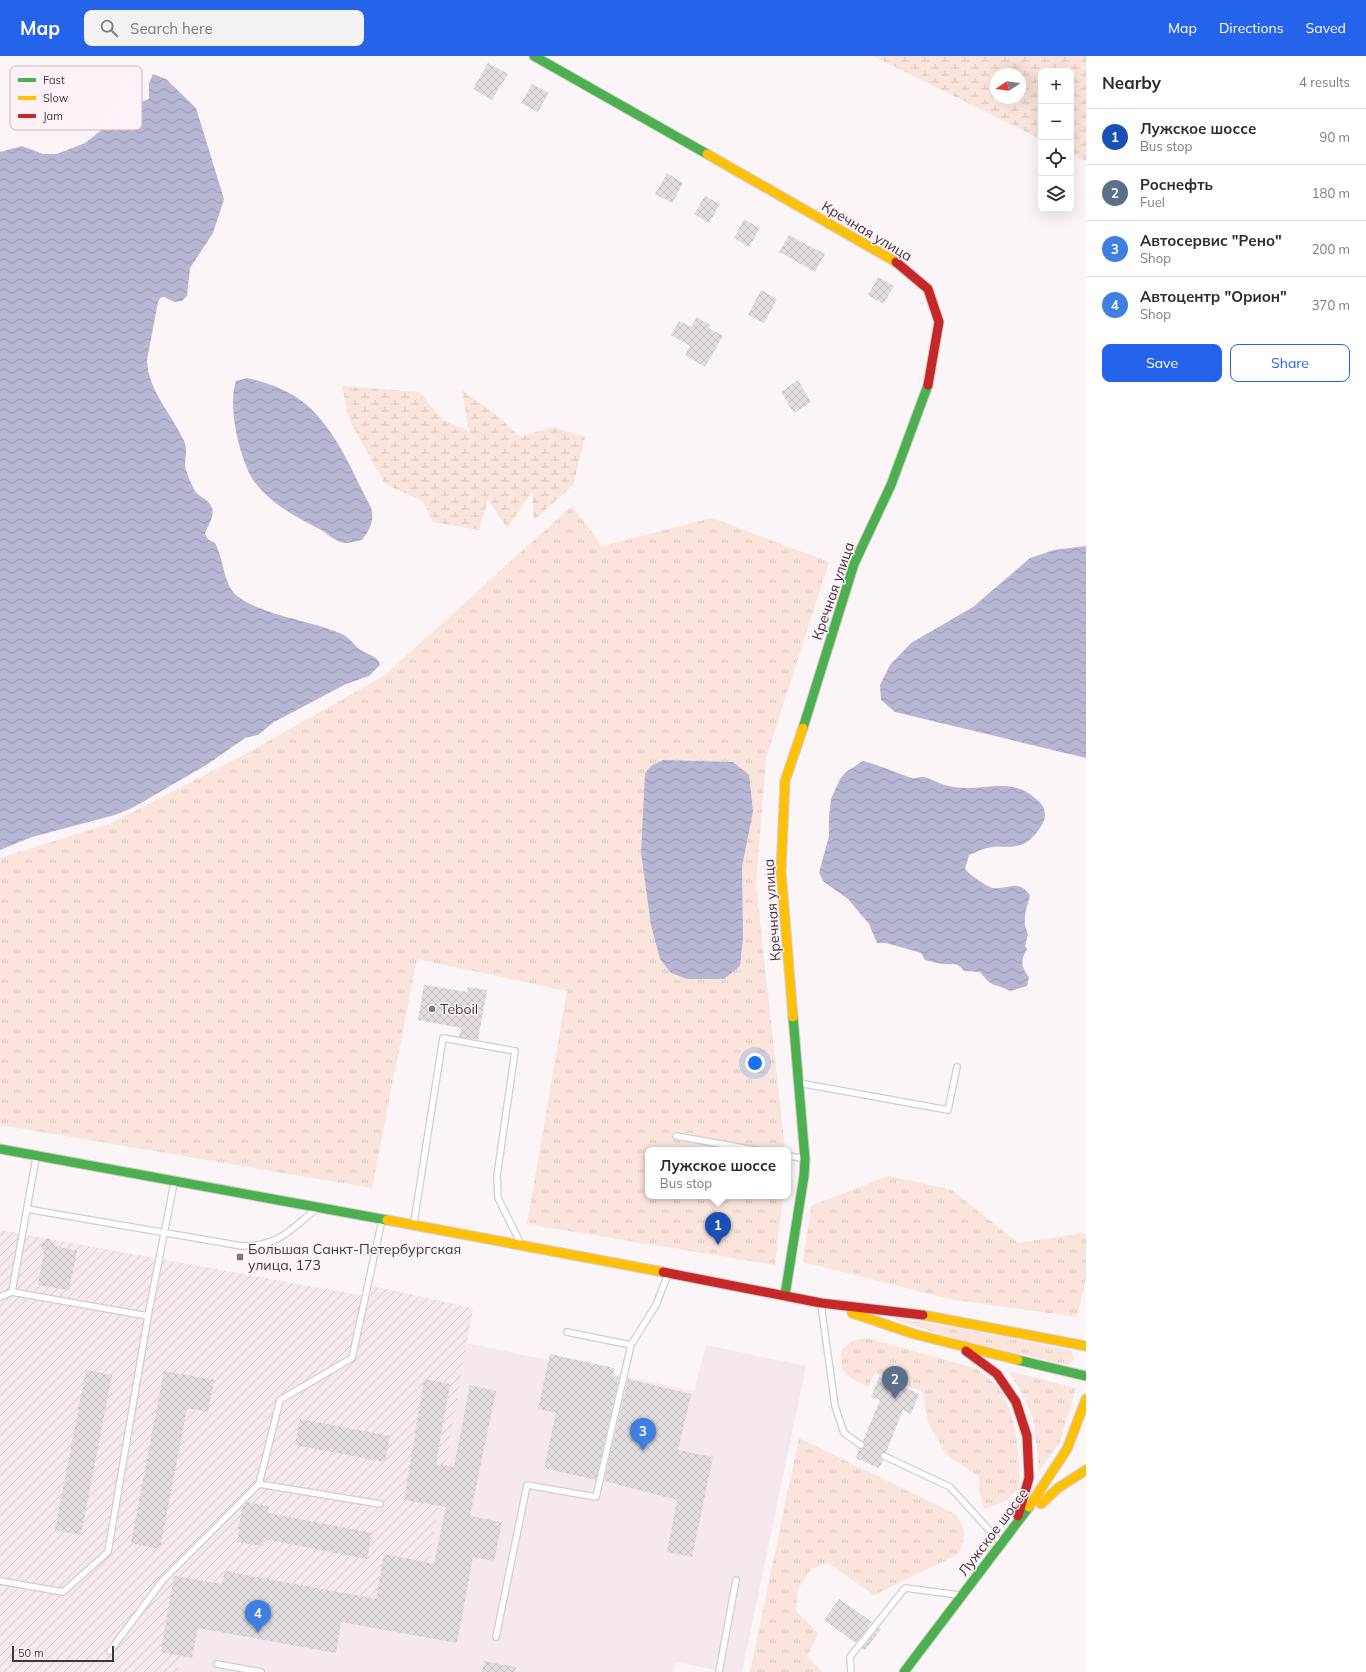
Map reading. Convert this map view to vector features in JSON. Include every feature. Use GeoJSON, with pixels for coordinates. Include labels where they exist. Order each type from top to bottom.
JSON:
{"type":"FeatureCollection","features":[{"type":"Feature","properties":{"kind":"main road","name":"Кречная улица"},"geometry":{"type":"LineString","coordinates":[[534,56],[900,264],[928,289],[939,322],[930,381],[891,485],[854,564],[812,702],[785,781],[781,871],[805,1159],[804,1176],[785,1295]]}},
{"type":"Feature","properties":{"kind":"main road"},"geometry":{"type":"LineString","coordinates":[[0,1149],[522,1244],[821,1302],[914,1313],[1086,1346]]}},
{"type":"Feature","properties":{"kind":"main road"},"geometry":{"type":"LineString","coordinates":[[821,1302],[914,1334],[961,1347],[1086,1376]]}},
{"type":"Feature","properties":{"kind":"main road"},"geometry":{"type":"LineString","coordinates":[[961,1347],[997,1374],[1016,1402],[1027,1436],[1029,1478],[1014,1529]]}},
{"type":"Feature","properties":{"kind":"main road","name":"Лужское шоссе"},"geometry":{"type":"LineString","coordinates":[[904,1672],[1003,1544],[1046,1483],[1067,1449],[1086,1399]]}},
{"type":"Feature","properties":{"kind":"main road"},"geometry":{"type":"LineString","coordinates":[[1014,1529],[1058,1488],[1086,1470]]}},
{"type":"Feature","properties":{"kind":"lane"},"geometry":{"type":"LineString","coordinates":[[413,1224],[443,1038],[515,1051],[497,1176],[498,1198],[522,1244]]}},
{"type":"Feature","properties":{"kind":"lane"},"geometry":{"type":"LineString","coordinates":[[799,1083],[948,1110],[957,1067]]}},
{"type":"Feature","properties":{"kind":"lane"},"geometry":{"type":"LineString","coordinates":[[676,1136],[738,1147]]}},
{"type":"Feature","properties":{"kind":"lane"},"geometry":{"type":"LineString","coordinates":[[12,1292],[36,1156]]}},
{"type":"Feature","properties":{"kind":"lane"},"geometry":{"type":"LineString","coordinates":[[791,1157],[805,1159]]}},
{"type":"Feature","properties":{"kind":"lane"},"geometry":{"type":"LineString","coordinates":[[0,1581],[63,1592],[108,1552],[148,1316],[174,1181]]}},
{"type":"Feature","properties":{"kind":"lane"},"geometry":{"type":"LineString","coordinates":[[27,1208],[242,1246],[258,1246],[275,1242],[319,1207]]}},
{"type":"Feature","properties":{"kind":"lane"},"geometry":{"type":"LineString","coordinates":[[110,1651],[163,1580],[259,1484],[280,1400],[352,1358],[382,1218]]}},
{"type":"Feature","properties":{"kind":"lane"},"geometry":{"type":"LineString","coordinates":[[496,1637],[526,1485],[596,1497],[631,1345],[656,1305],[669,1272]]}},
{"type":"Feature","properties":{"kind":"lane"},"geometry":{"type":"LineString","coordinates":[[0,1297],[12,1292],[148,1316]]}},
{"type":"Feature","properties":{"kind":"lane"},"geometry":{"type":"LineString","coordinates":[[821,1302],[835,1406],[844,1433],[861,1445]]}},
{"type":"Feature","properties":{"kind":"lane"},"geometry":{"type":"LineString","coordinates":[[567,1332],[631,1345]]}},
{"type":"Feature","properties":{"kind":"lane"},"geometry":{"type":"LineString","coordinates":[[884,1456],[950,1487],[1003,1544]]}},
{"type":"Feature","properties":{"kind":"lane"},"geometry":{"type":"LineString","coordinates":[[259,1484],[380,1504]]}},
{"type":"Feature","properties":{"kind":"lane"},"geometry":{"type":"LineString","coordinates":[[719,1672],[736,1580]]}},
{"type":"Feature","properties":{"kind":"lane"},"geometry":{"type":"LineString","coordinates":[[851,1672],[850,1657],[905,1588],[963,1596]]}},
{"type":"Feature","properties":{"kind":"lane"},"geometry":{"type":"LineString","coordinates":[[217,1664],[261,1672]]}},
{"type":"Feature","properties":{"kind":"shaded area"},"geometry":{"type":"Polygon","coordinates":[[[0,1230],[370,1297],[372,1286],[473,1308],[418,1625],[193,1586],[178,1672],[0,1672],[0,1230]]]}},
{"type":"Feature","properties":{"kind":"shaded area"},"geometry":{"type":"Polygon","coordinates":[[[467,1343],[694,1391],[706,1345],[806,1366],[742,1672],[724,1672],[676,1662],[674,1672],[178,1672],[193,1586],[418,1624],[467,1343]]]}},
{"type":"Feature","properties":{"kind":"green space"},"geometry":{"type":"Polygon","coordinates":[[[873,56],[1086,56],[1086,161],[1074,155],[1074,68],[1038,68],[1038,138],[873,56]]]}},
{"type":"Feature","properties":{"kind":"green space"},"geometry":{"type":"Polygon","coordinates":[[[342,386],[419,392],[443,420],[469,432],[462,390],[500,418],[520,437],[552,427],[585,437],[573,485],[534,520],[532,492],[507,528],[488,499],[479,530],[433,522],[423,501],[385,484],[349,419],[342,386]]]}},
{"type":"Feature","properties":{"kind":"green space"},"geometry":{"type":"Polygon","coordinates":[[[572,506],[602,546],[712,518],[829,562],[766,758],[756,885],[785,1147],[645,1147],[645,1199],[783,1199],[775,1265],[527,1224],[567,991],[417,959],[372,1188],[0,1125],[0,858],[109,824],[244,755],[384,676],[572,506]]]}},
{"type":"Feature","properties":{"kind":"green space"},"geometry":{"type":"Polygon","coordinates":[[[888,1176],[952,1190],[1018,1243],[1084,1233],[1086,1235],[1086,1279],[1077,1317],[954,1300],[803,1262],[811,1206],[888,1176]]]}},
{"type":"Feature","properties":{"kind":"green space"},"geometry":{"type":"Polygon","coordinates":[[[890,1318],[954,1327],[1070,1350],[1075,1359],[1067,1365],[953,1338],[890,1318]]]}},
{"type":"Feature","properties":{"kind":"green space"},"geometry":{"type":"Polygon","coordinates":[[[867,1338],[975,1368],[989,1378],[998,1387],[1006,1400],[1014,1424],[1019,1464],[1019,1488],[1006,1501],[984,1509],[980,1496],[979,1477],[946,1454],[928,1422],[923,1392],[875,1373],[868,1387],[849,1377],[842,1369],[841,1350],[852,1341],[867,1338]]]}},
{"type":"Feature","properties":{"kind":"green space"},"geometry":{"type":"Polygon","coordinates":[[[1009,1371],[1076,1388],[1060,1442],[1039,1471],[1034,1421],[1025,1398],[1009,1371]]]}},
{"type":"Feature","properties":{"kind":"green space"},"geometry":{"type":"Polygon","coordinates":[[[799,1438],[955,1514],[962,1524],[964,1538],[959,1554],[874,1595],[828,1563],[811,1569],[798,1589],[796,1611],[818,1634],[807,1656],[822,1672],[750,1672],[799,1438]]]}},
{"type":"Feature","properties":{"kind":"water"},"geometry":{"type":"Polygon","coordinates":[[[153,74],[166,79],[196,108],[224,199],[213,233],[190,268],[187,296],[182,301],[175,302],[164,297],[160,298],[158,302],[147,360],[148,371],[156,392],[185,444],[185,465],[190,482],[195,491],[209,502],[213,511],[212,518],[205,534],[208,539],[215,543],[226,578],[232,591],[237,596],[260,609],[332,630],[344,635],[360,649],[376,658],[380,665],[369,676],[346,684],[274,722],[258,735],[245,738],[208,764],[132,808],[115,815],[32,837],[0,850],[0,152],[22,146],[43,154],[57,154],[85,143],[102,130],[142,130],[142,102],[149,99],[149,83],[153,74]]]}},
{"type":"Feature","properties":{"kind":"water"},"geometry":{"type":"Polygon","coordinates":[[[247,378],[287,391],[308,406],[325,424],[345,456],[371,509],[371,524],[362,540],[344,543],[336,540],[279,505],[256,484],[250,475],[240,449],[234,419],[233,405],[236,381],[247,378]]]}},
{"type":"Feature","properties":{"kind":"water"},"geometry":{"type":"Polygon","coordinates":[[[1086,546],[1086,758],[895,712],[881,700],[880,685],[890,665],[911,643],[973,607],[1030,558],[1054,550],[1086,546]]]}},
{"type":"Feature","properties":{"kind":"water"},"geometry":{"type":"Polygon","coordinates":[[[663,760],[733,762],[749,775],[753,811],[742,867],[743,938],[740,966],[724,979],[687,979],[671,973],[660,959],[651,925],[641,853],[645,773],[651,766],[663,760]]]}},
{"type":"Feature","properties":{"kind":"water"},"geometry":{"type":"Polygon","coordinates":[[[863,761],[912,778],[924,777],[949,786],[974,788],[1006,786],[1016,788],[1026,791],[1042,805],[1045,819],[1039,830],[1030,840],[1018,846],[997,847],[980,850],[969,855],[965,869],[978,880],[990,887],[998,888],[1017,886],[1021,887],[1030,895],[1025,919],[1028,934],[1025,946],[1027,949],[1022,960],[1024,970],[1029,977],[1027,986],[1010,991],[991,984],[980,972],[964,971],[962,968],[953,964],[939,964],[925,960],[921,953],[886,943],[877,943],[869,924],[848,899],[824,882],[819,873],[829,836],[831,799],[840,779],[846,772],[863,761]]]}},
{"type":"Feature","properties":{"kind":"building"},"geometry":{"type":"Polygon","coordinates":[[[488,63],[508,74],[492,100],[473,89],[488,63]]]}},
{"type":"Feature","properties":{"kind":"building"},"geometry":{"type":"Polygon","coordinates":[[[532,84],[549,93],[538,112],[521,103],[532,84]]]}},
{"type":"Feature","properties":{"kind":"building"},"geometry":{"type":"Polygon","coordinates":[[[667,173],[683,183],[672,203],[655,194],[667,173]]]}},
{"type":"Feature","properties":{"kind":"building"},"geometry":{"type":"Polygon","coordinates":[[[705,196],[720,204],[709,223],[694,214],[705,196]]]}},
{"type":"Feature","properties":{"kind":"building"},"geometry":{"type":"Polygon","coordinates":[[[744,219],[760,228],[749,247],[734,238],[744,219]]]}},
{"type":"Feature","properties":{"kind":"building"},"geometry":{"type":"Polygon","coordinates":[[[789,235],[825,254],[815,272],[779,252],[789,235]]]}},
{"type":"Feature","properties":{"kind":"building"},"geometry":{"type":"Polygon","coordinates":[[[878,277],[894,286],[883,304],[868,295],[878,277]]]}},
{"type":"Feature","properties":{"kind":"building"},"geometry":{"type":"Polygon","coordinates":[[[761,290],[777,299],[764,323],[748,315],[761,290]]]}},
{"type":"Feature","properties":{"kind":"building"},"geometry":{"type":"Polygon","coordinates":[[[697,317],[710,325],[709,328],[723,336],[705,367],[685,355],[690,346],[671,335],[679,321],[691,327],[697,317]]]}},
{"type":"Feature","properties":{"kind":"building"},"geometry":{"type":"Polygon","coordinates":[[[798,380],[811,402],[794,413],[781,392],[798,380]]]}},
{"type":"Feature","properties":{"kind":"building"},"geometry":{"type":"Polygon","coordinates":[[[424,985],[467,992],[468,987],[487,990],[478,1040],[459,1037],[461,1028],[418,1020],[424,985]]]}},
{"type":"Feature","properties":{"kind":"building"},"geometry":{"type":"Polygon","coordinates":[[[49,1238],[55,1246],[77,1251],[69,1290],[38,1285],[44,1252],[40,1244],[49,1238]]]}},
{"type":"Feature","properties":{"kind":"building"},"geometry":{"type":"Polygon","coordinates":[[[550,1354],[614,1368],[613,1376],[619,1377],[596,1480],[544,1468],[556,1413],[538,1409],[550,1354]]]}},
{"type":"Feature","properties":{"kind":"building"},"geometry":{"type":"Polygon","coordinates":[[[86,1370],[112,1375],[81,1535],[55,1530],[86,1370]]]}},
{"type":"Feature","properties":{"kind":"building"},"geometry":{"type":"Polygon","coordinates":[[[164,1371],[214,1380],[208,1412],[187,1408],[160,1549],[131,1543],[164,1371]]]}},
{"type":"Feature","properties":{"kind":"building"},"geometry":{"type":"Polygon","coordinates":[[[879,1377],[919,1394],[911,1414],[903,1410],[886,1452],[880,1455],[883,1460],[879,1468],[856,1458],[859,1449],[865,1447],[863,1441],[880,1400],[871,1397],[879,1377]]]}},
{"type":"Feature","properties":{"kind":"building"},"geometry":{"type":"Polygon","coordinates":[[[424,1379],[450,1384],[436,1464],[454,1467],[470,1385],[496,1391],[470,1516],[502,1522],[494,1561],[473,1557],[457,1643],[341,1622],[336,1653],[198,1628],[192,1658],[161,1652],[174,1576],[222,1584],[225,1571],[376,1599],[384,1554],[434,1564],[446,1507],[404,1500],[424,1379]]]}},
{"type":"Feature","properties":{"kind":"building"},"geometry":{"type":"Polygon","coordinates":[[[628,1379],[691,1394],[678,1450],[713,1457],[692,1557],[667,1552],[677,1500],[604,1481],[628,1379]]]}},
{"type":"Feature","properties":{"kind":"building"},"geometry":{"type":"Polygon","coordinates":[[[300,1419],[390,1436],[385,1462],[295,1445],[300,1419]]]}},
{"type":"Feature","properties":{"kind":"building"},"geometry":{"type":"Polygon","coordinates":[[[247,1502],[269,1506],[268,1513],[372,1533],[367,1559],[264,1539],[263,1546],[237,1542],[242,1507],[247,1502]]]}},
{"type":"Feature","properties":{"kind":"building"},"geometry":{"type":"Polygon","coordinates":[[[839,1599],[872,1622],[856,1643],[824,1620],[839,1599]]]}},
{"type":"Feature","properties":{"kind":"building"},"geometry":{"type":"Polygon","coordinates":[[[879,1627],[881,1629],[865,1650],[862,1648],[879,1627]]]}},
{"type":"Feature","properties":{"kind":"building"},"geometry":{"type":"Polygon","coordinates":[[[484,1661],[516,1667],[515,1672],[482,1672],[484,1661]]]}},
{"type":"Feature","properties":{"kind":"traffic: fast"},"geometry":{"type":"LineString","coordinates":[[534,56],[707,154]]}},
{"type":"Feature","properties":{"kind":"traffic: fast"},"geometry":{"type":"LineString","coordinates":[[803,728],[854,564],[891,485],[928,385]]}},
{"type":"Feature","properties":{"kind":"traffic: fast"},"geometry":{"type":"LineString","coordinates":[[785,1295],[804,1176],[805,1159],[793,1017]]}},
{"type":"Feature","properties":{"kind":"traffic: fast"},"geometry":{"type":"LineString","coordinates":[[0,1149],[387,1220]]}},
{"type":"Feature","properties":{"kind":"traffic: fast"},"geometry":{"type":"LineString","coordinates":[[1018,1360],[1086,1376]]}},
{"type":"Feature","properties":{"kind":"traffic: fast"},"geometry":{"type":"LineString","coordinates":[[904,1672],[1029,1507]]}},
{"type":"Feature","properties":{"kind":"traffic: slow"},"geometry":{"type":"LineString","coordinates":[[707,154],[896,262]]}},
{"type":"Feature","properties":{"kind":"traffic: slow"},"geometry":{"type":"LineString","coordinates":[[793,1017],[781,871],[785,781],[803,728]]}},
{"type":"Feature","properties":{"kind":"traffic: slow"},"geometry":{"type":"LineString","coordinates":[[387,1220],[663,1272]]}},
{"type":"Feature","properties":{"kind":"traffic: slow"},"geometry":{"type":"LineString","coordinates":[[852,1313],[914,1334],[1018,1360]]}},
{"type":"Feature","properties":{"kind":"traffic: slow"},"geometry":{"type":"LineString","coordinates":[[923,1315],[1086,1346]]}},
{"type":"Feature","properties":{"kind":"traffic: slow"},"geometry":{"type":"LineString","coordinates":[[1029,1507],[1067,1449],[1086,1399]]}},
{"type":"Feature","properties":{"kind":"traffic: slow"},"geometry":{"type":"LineString","coordinates":[[1041,1504],[1058,1488],[1086,1470]]}},
{"type":"Feature","properties":{"kind":"traffic: jam"},"geometry":{"type":"LineString","coordinates":[[896,262],[928,289],[939,322],[928,385]]}},
{"type":"Feature","properties":{"kind":"traffic: jam"},"geometry":{"type":"LineString","coordinates":[[663,1272],[821,1303],[923,1315]]}},
{"type":"Feature","properties":{"kind":"traffic: jam"},"geometry":{"type":"LineString","coordinates":[[966,1351],[997,1374],[1016,1402],[1027,1436],[1029,1478],[1018,1516]]}},
{"type":"Feature","properties":{"kind":"place","name":"Teboil"},"geometry":{"type":"Point","coordinates":[432,1009]}},
{"type":"Feature","properties":{"kind":"place","name":"Лужское шоссе"},"geometry":{"type":"Point","coordinates":[718,1245]}},
{"type":"Feature","properties":{"kind":"place","name":"Большая Санкт-Петербургская улица, 173"},"geometry":{"type":"Point","coordinates":[240,1257]}},
{"type":"Feature","properties":{"kind":"place","name":"Роснефть"},"geometry":{"type":"Point","coordinates":[895,1399]}},
{"type":"Feature","properties":{"kind":"place","name":"Автосервис \"Рено\""},"geometry":{"type":"Point","coordinates":[643,1451]}},
{"type":"Feature","properties":{"kind":"place","name":"Автоцентр \"Орион\""},"geometry":{"type":"Point","coordinates":[258,1633]}}]}
